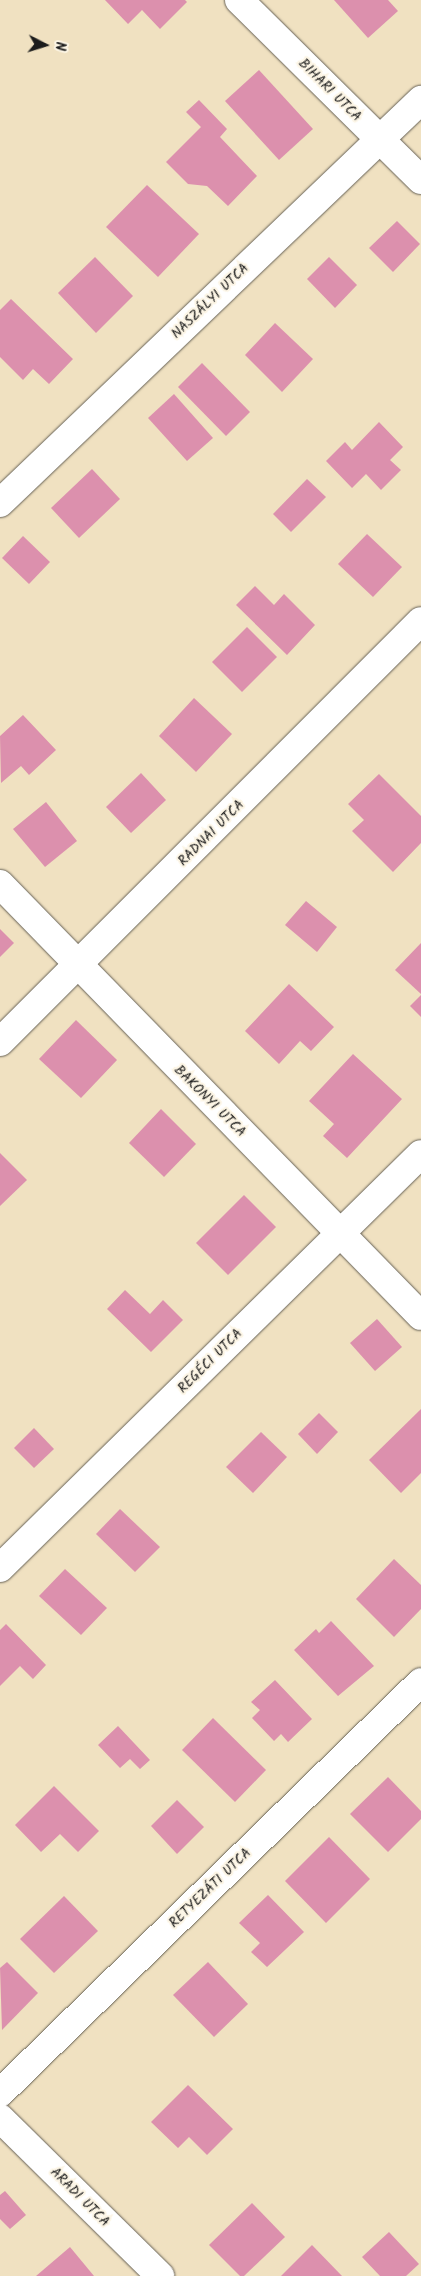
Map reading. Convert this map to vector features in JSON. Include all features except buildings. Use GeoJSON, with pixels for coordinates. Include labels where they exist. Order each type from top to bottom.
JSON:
{"type":"FeatureCollection","features":[{"type":"Feature","properties":{"kind":"street","name":"BIHARI UTCA"},"geometry":{"type":"LineString","coordinates":[[239,0],[421,180]]}},
{"type":"Feature","properties":{"kind":"street","name":"NASZÁLYI UTCA"},"geometry":{"type":"LineString","coordinates":[[0,503],[421,100]]}},
{"type":"Feature","properties":{"kind":"street","name":"RADNAI UTCA"},"geometry":{"type":"LineString","coordinates":[[0,1042],[78,967],[421,621]]}},
{"type":"Feature","properties":{"kind":"street","name":"BAKONYI UTCA"},"geometry":{"type":"LineString","coordinates":[[0,884],[78,967],[421,1316]]}},
{"type":"Feature","properties":{"kind":"street","name":"REGÉCI UTCA"},"geometry":{"type":"LineString","coordinates":[[0,1568],[421,1154]]}},
{"type":"Feature","properties":{"kind":"street","name":"RETYEZÁTI UTCA"},"geometry":{"type":"LineString","coordinates":[[0,2093],[421,1682]]}},
{"type":"Feature","properties":{"kind":"street","name":"ARADI UTCA"},"geometry":{"type":"LineString","coordinates":[[0,2118],[160,2276]]}}]}
